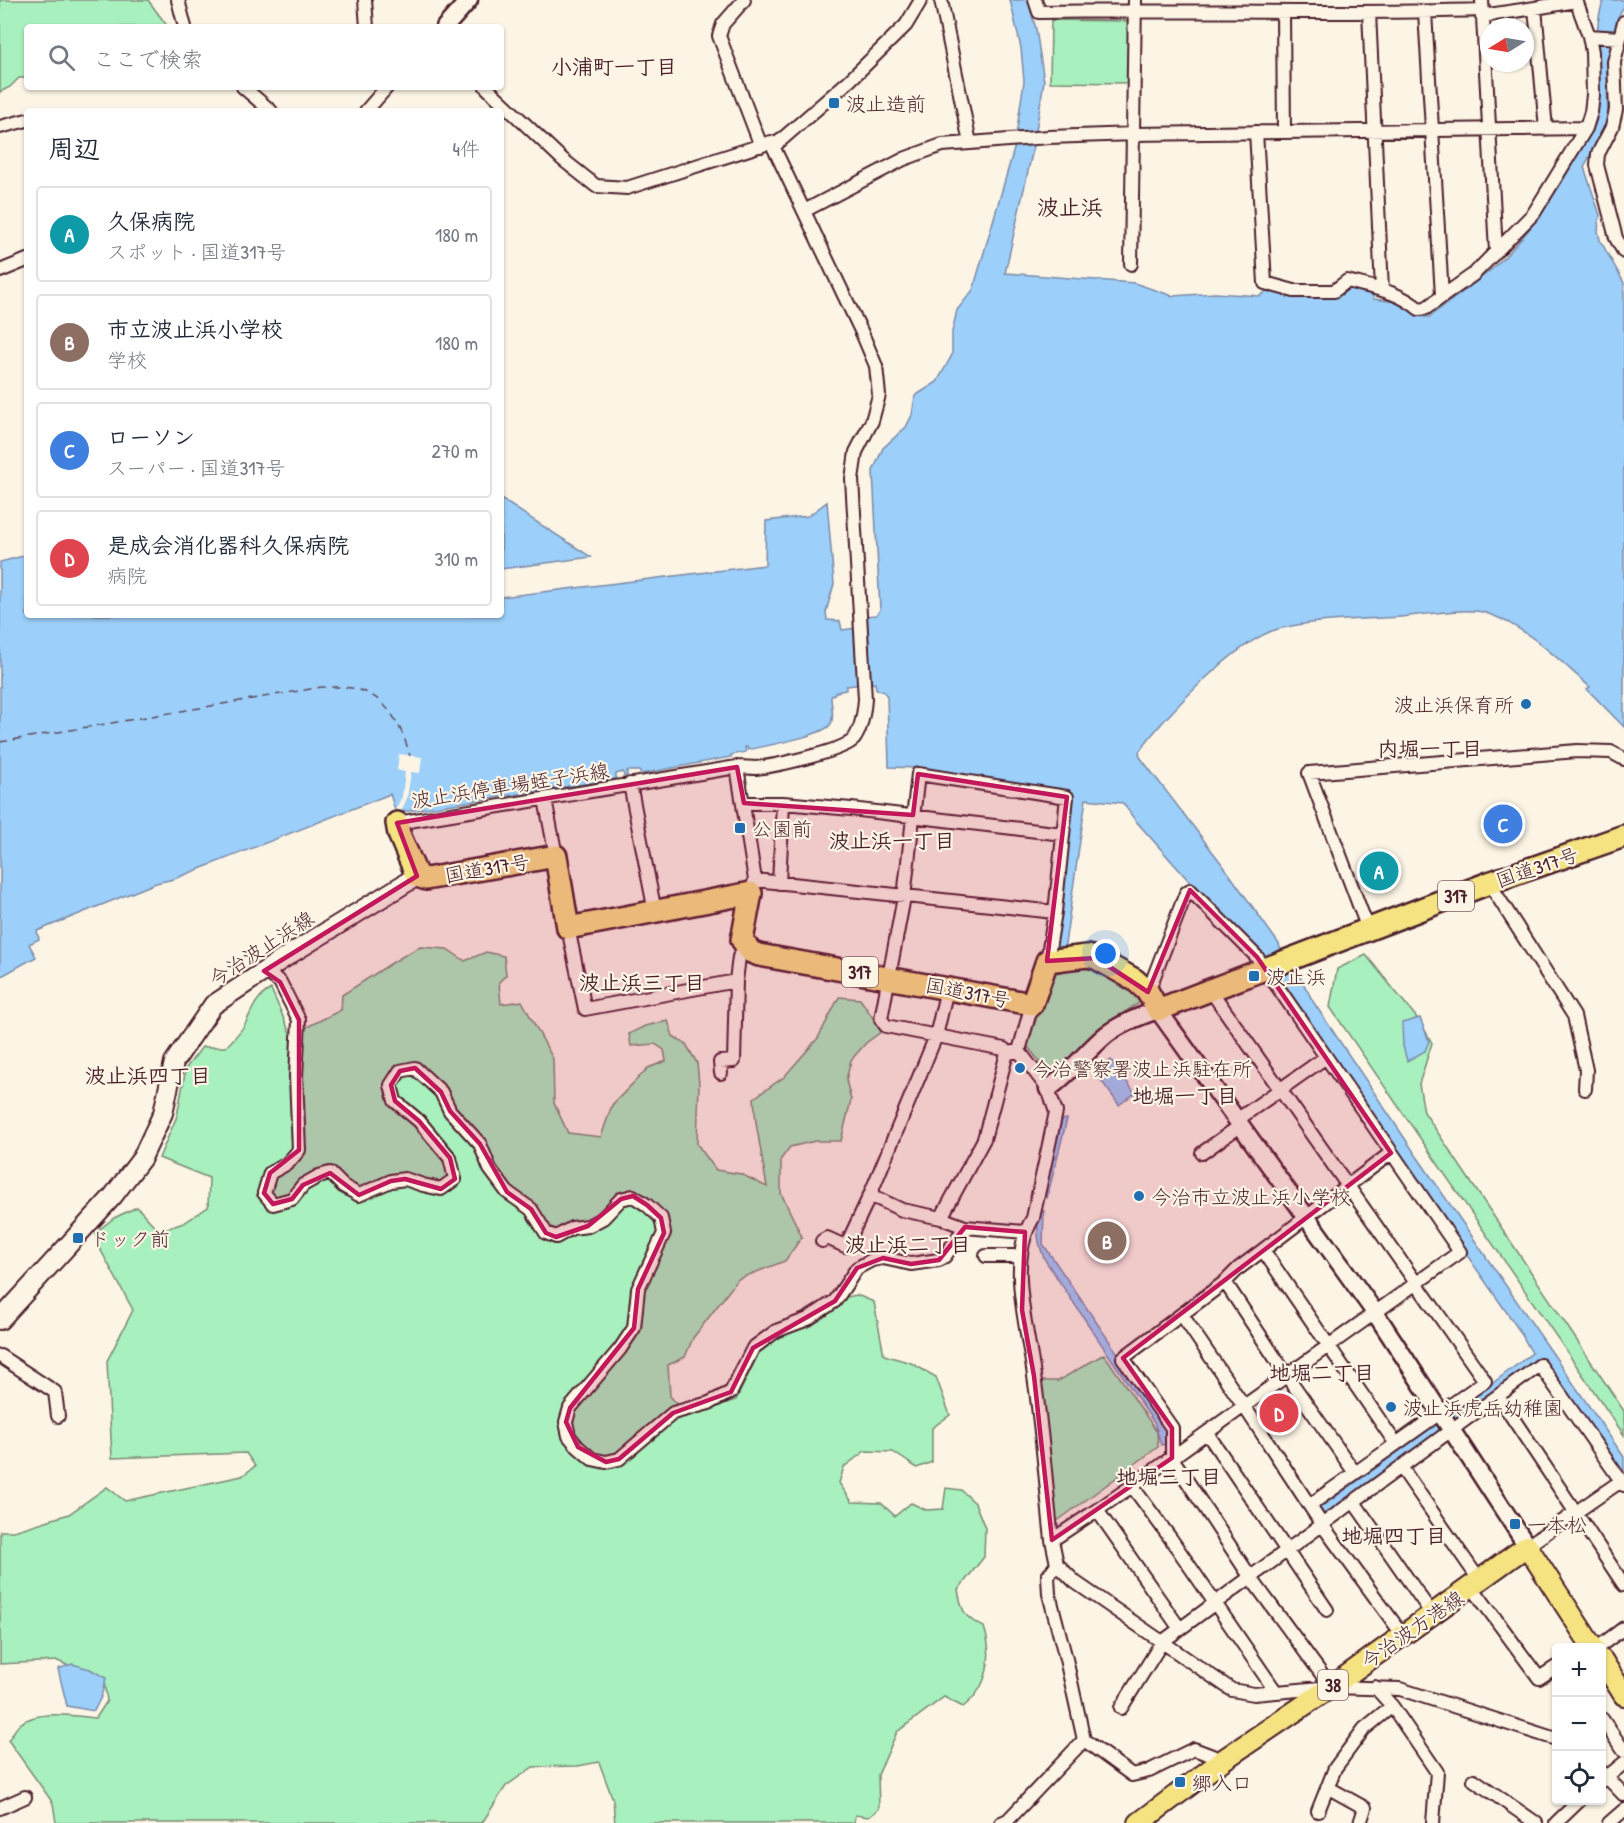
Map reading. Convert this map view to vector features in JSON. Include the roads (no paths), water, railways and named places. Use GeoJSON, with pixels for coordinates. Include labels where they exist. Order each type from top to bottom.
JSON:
{"type":"FeatureCollection","features":[{"type":"Feature","properties":{"kind":"highway","name":"国道317号"},"geometry":{"type":"LineString","coordinates":[[397,823],[399,834],[417,876],[426,879],[556,856],[568,928]]}},
{"type":"Feature","properties":{"kind":"highway","name":"国道317号"},"geometry":{"type":"LineString","coordinates":[[1153,1001],[1211,991],[1489,883],[1624,836]]}},
{"type":"Feature","properties":{"kind":"highway"},"geometry":{"type":"LineString","coordinates":[[568,928],[655,912],[753,887],[742,940],[746,946]]}},
{"type":"Feature","properties":{"kind":"highway","name":"国道317号"},"geometry":{"type":"LineString","coordinates":[[746,946],[751,952],[759,955],[1032,1004],[1047,962]]}},
{"type":"Feature","properties":{"kind":"highway"},"geometry":{"type":"LineString","coordinates":[[1047,962],[1087,956],[1096,958],[1135,980],[1153,1001]]}},
{"type":"Feature","properties":{"kind":"main road","name":"今治波止浜線"},"geometry":{"type":"LineString","coordinates":[[0,1320],[113,1196],[142,1158],[163,1113],[174,1062],[213,1005],[417,876]]}},
{"type":"Feature","properties":{"kind":"main road","name":"今治波方港線"},"geometry":{"type":"LineString","coordinates":[[1148,1820],[1223,1760],[1331,1687],[1527,1546]]}},
{"type":"Feature","properties":{"kind":"main road"},"geometry":{"type":"LineString","coordinates":[[1527,1546],[1589,1643]]}},
{"type":"Feature","properties":{"kind":"main road"},"geometry":{"type":"LineString","coordinates":[[1606,1666],[1624,1695]]}},
{"type":"Feature","properties":{"kind":"street"},"geometry":{"type":"LineString","coordinates":[[178,0],[184,24]]}},
{"type":"Feature","properties":{"kind":"street"},"geometry":{"type":"LineString","coordinates":[[365,0],[367,24]]}},
{"type":"Feature","properties":{"kind":"street"},"geometry":{"type":"LineString","coordinates":[[448,24],[469,0]]}},
{"type":"Feature","properties":{"kind":"street","name":"波止浜停車場蛭子浜線"},"geometry":{"type":"LineString","coordinates":[[397,823],[738,767],[756,768],[846,746],[854,739],[864,714],[864,685],[852,479],[856,452],[872,421],[879,395],[876,366],[804,211],[767,146],[719,36],[723,24],[744,0]]}},
{"type":"Feature","properties":{"kind":"street"},"geometry":{"type":"LineString","coordinates":[[489,90],[562,159],[596,186],[627,188],[698,164],[767,146],[850,80],[906,25],[921,0]]}},
{"type":"Feature","properties":{"kind":"street"},"geometry":{"type":"LineString","coordinates":[[941,0],[970,143]]}},
{"type":"Feature","properties":{"kind":"street"},"geometry":{"type":"LineString","coordinates":[[1035,0],[1039,12],[1135,5],[1250,6],[1283,12],[1425,12],[1535,8],[1576,1],[1590,36],[1593,52],[1593,95],[1586,128],[1534,213],[1474,274],[1426,308],[1419,309],[1408,299],[1347,281],[1334,291],[1294,291],[1265,283],[1256,132]]}},
{"type":"Feature","properties":{"kind":"street"},"geometry":{"type":"LineString","coordinates":[[1131,264],[1135,5]]}},
{"type":"Feature","properties":{"kind":"street"},"geometry":{"type":"LineString","coordinates":[[1535,8],[1546,129]]}},
{"type":"Feature","properties":{"kind":"street"},"geometry":{"type":"LineString","coordinates":[[1482,9],[1497,251]]}},
{"type":"Feature","properties":{"kind":"street"},"geometry":{"type":"LineString","coordinates":[[1283,12],[1284,132]]}},
{"type":"Feature","properties":{"kind":"street"},"geometry":{"type":"LineString","coordinates":[[1370,12],[1382,290]]}},
{"type":"Feature","properties":{"kind":"street"},"geometry":{"type":"LineString","coordinates":[[1425,12],[1442,296]]}},
{"type":"Feature","properties":{"kind":"street"},"geometry":{"type":"LineString","coordinates":[[1624,22],[1614,62],[1616,110],[1612,127],[1598,154],[1597,165],[1624,252]]}},
{"type":"Feature","properties":{"kind":"street"},"geometry":{"type":"LineString","coordinates":[[1590,36],[1619,38]]}},
{"type":"Feature","properties":{"kind":"street"},"geometry":{"type":"LineString","coordinates":[[246,90],[268,108]]}},
{"type":"Feature","properties":{"kind":"street"},"geometry":{"type":"LineString","coordinates":[[369,108],[384,90]]}},
{"type":"Feature","properties":{"kind":"street"},"geometry":{"type":"LineString","coordinates":[[0,127],[24,121]]}},
{"type":"Feature","properties":{"kind":"street"},"geometry":{"type":"LineString","coordinates":[[804,211],[904,159],[942,145],[1134,135],[1586,128]]}},
{"type":"Feature","properties":{"kind":"street"},"geometry":{"type":"LineString","coordinates":[[0,272],[24,261]]}},
{"type":"Feature","properties":{"kind":"street"},"geometry":{"type":"LineString","coordinates":[[1368,929],[1309,773],[1576,751],[1611,752],[1624,759]]}},
{"type":"Feature","properties":{"kind":"street"},"geometry":{"type":"LineString","coordinates":[[738,767],[753,887],[779,883],[1055,912]]}},
{"type":"Feature","properties":{"kind":"street"},"geometry":{"type":"LineString","coordinates":[[1047,962],[1055,912],[1067,797],[918,774],[904,897],[881,1020],[886,1026],[1013,1052],[1048,1089],[1056,1112],[1033,1218],[1025,1232],[1021,1256],[1022,1310],[1034,1376],[1052,1540],[1057,1564],[1075,1582],[1232,1690],[1254,1694],[1331,1687],[1401,1689],[1552,1737]]}},
{"type":"Feature","properties":{"kind":"street"},"geometry":{"type":"LineString","coordinates":[[630,784],[655,912]]}},
{"type":"Feature","properties":{"kind":"street"},"geometry":{"type":"LineString","coordinates":[[545,799],[556,856]]}},
{"type":"Feature","properties":{"kind":"street"},"geometry":{"type":"LineString","coordinates":[[744,803],[783,803],[913,815],[1063,834]]}},
{"type":"Feature","properties":{"kind":"street"},"geometry":{"type":"LineString","coordinates":[[779,883],[783,803]]}},
{"type":"Feature","properties":{"kind":"street"},"geometry":{"type":"LineString","coordinates":[[1489,883],[1574,1016],[1586,1070],[1585,1089]]}},
{"type":"Feature","properties":{"kind":"street"},"geometry":{"type":"LineString","coordinates":[[1048,1089],[1107,1034],[1129,1021],[1153,1001],[1186,893],[1191,890],[1257,957],[1275,966],[1326,1057],[1460,1252],[1376,1314],[1052,1540]]}},
{"type":"Feature","properties":{"kind":"street"},"geometry":{"type":"LineString","coordinates":[[568,928],[585,1009],[736,981]]}},
{"type":"Feature","properties":{"kind":"street"},"geometry":{"type":"LineString","coordinates":[[721,1073],[720,1062],[735,1061],[736,981],[739,957],[746,946]]}},
{"type":"Feature","properties":{"kind":"street"},"geometry":{"type":"LineString","coordinates":[[264,971],[280,982],[299,1020],[296,1076],[299,1150],[288,1163],[270,1173],[264,1193],[273,1204],[292,1199],[303,1185],[330,1173],[343,1186],[359,1195],[391,1181],[405,1179],[441,1189],[455,1179],[450,1158],[420,1121],[395,1101],[391,1084],[400,1071],[415,1068],[441,1092],[450,1111],[480,1144],[490,1170],[507,1192],[531,1209],[546,1233],[556,1237],[572,1228],[588,1226],[603,1218],[621,1199],[633,1196],[661,1218],[664,1233],[638,1289],[634,1328],[620,1349],[570,1408],[566,1422],[569,1436],[592,1459],[606,1462],[619,1459],[673,1413],[709,1403],[731,1392],[753,1348],[776,1331],[808,1319],[836,1301],[857,1268],[872,1260],[883,1258],[912,1264],[939,1260],[945,1256],[965,1227]]}},
{"type":"Feature","properties":{"kind":"street"},"geometry":{"type":"LineString","coordinates":[[822,1241],[827,1238],[845,1246],[870,1195],[936,1036],[947,989]]}},
{"type":"Feature","properties":{"kind":"street"},"geometry":{"type":"LineString","coordinates":[[1211,991],[1485,1381],[1310,1505]]}},
{"type":"Feature","properties":{"kind":"street"},"geometry":{"type":"LineString","coordinates":[[1120,1708],[1162,1642],[1323,1526],[1401,1467],[1452,1430],[1540,1365],[1623,1483],[1575,1512],[1527,1546],[1452,1430],[1376,1314],[1153,1001]]}},
{"type":"Feature","properties":{"kind":"street"},"geometry":{"type":"LineString","coordinates":[[941,1218],[984,1139],[1013,1052],[1032,1004]]}},
{"type":"Feature","properties":{"kind":"street"},"geometry":{"type":"LineString","coordinates":[[1202,1154],[1280,1089],[1326,1057]]}},
{"type":"Feature","properties":{"kind":"street"},"geometry":{"type":"LineString","coordinates":[[1331,1687],[1251,1578],[1172,1458],[1172,1428],[1123,1358],[1391,1153]]}},
{"type":"Feature","properties":{"kind":"street"},"geometry":{"type":"LineString","coordinates":[[870,1195],[902,1210],[941,1218],[965,1227],[1025,1232]]}},
{"type":"Feature","properties":{"kind":"street"},"geometry":{"type":"LineString","coordinates":[[1263,1250],[1396,1444]]}},
{"type":"Feature","properties":{"kind":"street"},"geometry":{"type":"LineString","coordinates":[[986,1256],[1021,1256]]}},
{"type":"Feature","properties":{"kind":"street"},"geometry":{"type":"LineString","coordinates":[[1225,1282],[1355,1473]]}},
{"type":"Feature","properties":{"kind":"street"},"geometry":{"type":"LineString","coordinates":[[1182,1315],[1323,1526],[1402,1634]]}},
{"type":"Feature","properties":{"kind":"street"},"geometry":{"type":"LineString","coordinates":[[0,1356],[55,1392],[58,1416]]}},
{"type":"Feature","properties":{"kind":"street"},"geometry":{"type":"LineString","coordinates":[[1498,1396],[1624,1585]]}},
{"type":"Feature","properties":{"kind":"street"},"geometry":{"type":"LineString","coordinates":[[1207,1433],[1328,1611]]}},
{"type":"Feature","properties":{"kind":"street"},"geometry":{"type":"LineString","coordinates":[[1401,1467],[1539,1678],[1552,1670]]}},
{"type":"Feature","properties":{"kind":"street"},"geometry":{"type":"LineString","coordinates":[[1132,1486],[1216,1603],[1276,1692]]}},
{"type":"Feature","properties":{"kind":"street"},"geometry":{"type":"LineString","coordinates":[[1354,1503],[1432,1614]]}},
{"type":"Feature","properties":{"kind":"street"},"geometry":{"type":"LineString","coordinates":[[1097,1510],[1180,1629]]}},
{"type":"Feature","properties":{"kind":"street"},"geometry":{"type":"LineString","coordinates":[[1057,1564],[1048,1576],[1049,1594],[1084,1740],[1132,1775],[1149,1771],[1194,1749],[1223,1760]]}},
{"type":"Feature","properties":{"kind":"street"},"geometry":{"type":"LineString","coordinates":[[1596,1643],[1624,1628]]}},
{"type":"Feature","properties":{"kind":"street"},"geometry":{"type":"LineString","coordinates":[[1375,1687],[1392,1706],[1437,1772],[1433,1823]]}},
{"type":"Feature","properties":{"kind":"street"},"geometry":{"type":"LineString","coordinates":[[1318,1811],[1335,1768],[1364,1729],[1392,1706]]}},
{"type":"Feature","properties":{"kind":"street"},"geometry":{"type":"LineString","coordinates":[[1606,1725],[1624,1751]]}},
{"type":"Feature","properties":{"kind":"street"},"geometry":{"type":"LineString","coordinates":[[1001,1823],[1008,1820],[1084,1740]]}},
{"type":"Feature","properties":{"kind":"street"},"geometry":{"type":"LineString","coordinates":[[1606,1775],[1624,1763]]}},
{"type":"Feature","properties":{"kind":"street"},"geometry":{"type":"LineString","coordinates":[[1474,1780],[1536,1823]]}},
{"type":"Feature","properties":{"kind":"street"},"geometry":{"type":"LineString","coordinates":[[1606,1780],[1624,1795]]}},
{"type":"Feature","properties":{"kind":"street"},"geometry":{"type":"LineString","coordinates":[[1327,1787],[1365,1808],[1360,1823]]}},
{"type":"Feature","properties":{"kind":"street"},"geometry":{"type":"LineString","coordinates":[[0,1808],[25,1797]]}},
{"type":"Feature","properties":{"kind":"street"},"geometry":{"type":"LineString","coordinates":[[1556,1823],[1575,1805]]}},
{"type":"Feature","properties":{"kind":"street"},"geometry":{"type":"LineString","coordinates":[[1609,1823],[1624,1810]]}},
{"type":"Feature","properties":{"kind":"water"},"geometry":{"type":"Polygon","coordinates":[[[1010,0],[1028,0],[1036,29],[1044,81],[1033,149],[1005,273],[1134,283],[1173,296],[1215,293],[1260,296],[1269,289],[1304,297],[1335,297],[1348,286],[1371,291],[1374,299],[1403,303],[1415,314],[1429,317],[1478,280],[1507,254],[1531,227],[1563,181],[1596,121],[1597,41],[1600,12],[1604,0],[1624,0],[1624,6],[1617,19],[1607,70],[1608,122],[1584,167],[1600,215],[1598,231],[1600,240],[1624,283],[1624,727],[1587,689],[1590,687],[1554,655],[1515,626],[1486,613],[1456,611],[1308,623],[1278,629],[1261,636],[1242,648],[1202,682],[1165,720],[1139,752],[1140,757],[1225,868],[1279,944],[1281,952],[1293,971],[1299,975],[1314,1003],[1418,1158],[1624,1457],[1624,1480],[1539,1363],[1325,1517],[1320,1508],[1532,1353],[1519,1330],[1432,1205],[1266,957],[1204,898],[1135,820],[1123,803],[1086,799],[1064,951],[1056,949],[1068,796],[919,768],[889,767],[887,696],[876,689],[875,683],[846,686],[846,690],[836,692],[831,697],[833,716],[830,725],[825,729],[805,737],[748,750],[745,747],[746,752],[731,755],[731,757],[641,774],[639,771],[627,771],[627,776],[624,776],[623,772],[616,774],[616,779],[401,812],[395,810],[390,794],[37,931],[39,939],[29,944],[36,957],[0,977],[0,562],[24,556],[24,618],[504,618],[504,597],[765,565],[766,521],[808,516],[827,502],[834,584],[826,612],[827,620],[840,621],[842,630],[865,627],[865,616],[876,615],[880,610],[873,471],[883,448],[906,427],[912,415],[915,396],[937,382],[952,355],[952,332],[957,310],[973,290],[1014,149],[1024,81],[1021,48],[1010,0]]]}},
{"type":"Feature","properties":{"kind":"water"},"geometry":{"type":"Polygon","coordinates":[[[504,501],[591,557],[504,569],[504,501]]]}},
{"type":"Feature","properties":{"kind":"water"},"geometry":{"type":"Polygon","coordinates":[[[1420,1018],[1429,1041],[1425,1051],[1407,1061],[1403,1046],[1402,1023],[1420,1018]]]}},
{"type":"Feature","properties":{"kind":"water"},"geometry":{"type":"Polygon","coordinates":[[[1111,1060],[1135,1093],[1119,1105],[1095,1072],[1111,1060]]]}},
{"type":"Feature","properties":{"kind":"water"},"geometry":{"type":"Polygon","coordinates":[[[1067,1119],[1047,1198],[1042,1196],[1062,1120],[1067,1119]]]}},
{"type":"Feature","properties":{"kind":"water"},"geometry":{"type":"Polygon","coordinates":[[[1044,1211],[1043,1244],[1169,1430],[1168,1444],[1161,1445],[1155,1424],[1045,1260],[1039,1242],[1038,1225],[1038,1212],[1044,1211]]]}},
{"type":"Feature","properties":{"kind":"water"},"geometry":{"type":"Polygon","coordinates":[[[72,1664],[90,1669],[106,1678],[94,1711],[67,1706],[58,1669],[72,1664]]]}},
{"type":"Feature","properties":{"kind":"place","name":"波止造前"},"geometry":{"type":"Point","coordinates":[834,103]}},
{"type":"Feature","properties":{"kind":"place","name":"波止浜保育所"},"geometry":{"type":"Point","coordinates":[1526,704]}},
{"type":"Feature","properties":{"kind":"place","name":"ローソン"},"geometry":{"type":"Point","coordinates":[1503,824]}},
{"type":"Feature","properties":{"kind":"place","name":"公園前"},"geometry":{"type":"Point","coordinates":[740,828]}},
{"type":"Feature","properties":{"kind":"place","name":"久保病院"},"geometry":{"type":"Point","coordinates":[1379,871]}},
{"type":"Feature","properties":{"kind":"place","name":"波止浜"},"geometry":{"type":"Point","coordinates":[1254,976]}},
{"type":"Feature","properties":{"kind":"place","name":"今治警察署波止浜駐在所"},"geometry":{"type":"Point","coordinates":[1020,1068]}},
{"type":"Feature","properties":{"kind":"place","name":"今治市立波止浜小学校"},"geometry":{"type":"Point","coordinates":[1139,1196]}},
{"type":"Feature","properties":{"kind":"place","name":"ドック前"},"geometry":{"type":"Point","coordinates":[78,1238]}},
{"type":"Feature","properties":{"kind":"place","name":"市立波止浜小学校"},"geometry":{"type":"Point","coordinates":[1107,1241]}},
{"type":"Feature","properties":{"kind":"place","name":"波止浜虎岳幼稚園"},"geometry":{"type":"Point","coordinates":[1391,1407]}},
{"type":"Feature","properties":{"kind":"place","name":"是成会消化器科久保病院"},"geometry":{"type":"Point","coordinates":[1279,1413]}},
{"type":"Feature","properties":{"kind":"place","name":"一本松"},"geometry":{"type":"Point","coordinates":[1515,1524]}},
{"type":"Feature","properties":{"kind":"place","name":"郷入口"},"geometry":{"type":"Point","coordinates":[1180,1782]}},
{"type":"Feature","properties":{"kind":"district","name":"小浦町一丁目"},"geometry":{"type":"Point","coordinates":[614,66]}},
{"type":"Feature","properties":{"kind":"district","name":"波止浜"},"geometry":{"type":"Point","coordinates":[1070,207]}},
{"type":"Feature","properties":{"kind":"district","name":"内堀一丁目"},"geometry":{"type":"Point","coordinates":[1430,748]}},
{"type":"Feature","properties":{"kind":"district","name":"波止浜一丁目"},"geometry":{"type":"Point","coordinates":[892,840]}},
{"type":"Feature","properties":{"kind":"district","name":"波止浜三丁目"},"geometry":{"type":"Point","coordinates":[642,982]}},
{"type":"Feature","properties":{"kind":"district","name":"波止浜四丁目"},"geometry":{"type":"Point","coordinates":[148,1075]}},
{"type":"Feature","properties":{"kind":"district","name":"地堀一丁目"},"geometry":{"type":"Point","coordinates":[1185,1095]}},
{"type":"Feature","properties":{"kind":"district","name":"波止浜二丁目"},"geometry":{"type":"Point","coordinates":[908,1244]}},
{"type":"Feature","properties":{"kind":"district","name":"地堀二丁目"},"geometry":{"type":"Point","coordinates":[1322,1372]}},
{"type":"Feature","properties":{"kind":"district","name":"地堀三丁目"},"geometry":{"type":"Point","coordinates":[1169,1476]}},
{"type":"Feature","properties":{"kind":"district","name":"地堀四丁目"},"geometry":{"type":"Point","coordinates":[1394,1535]}}]}
